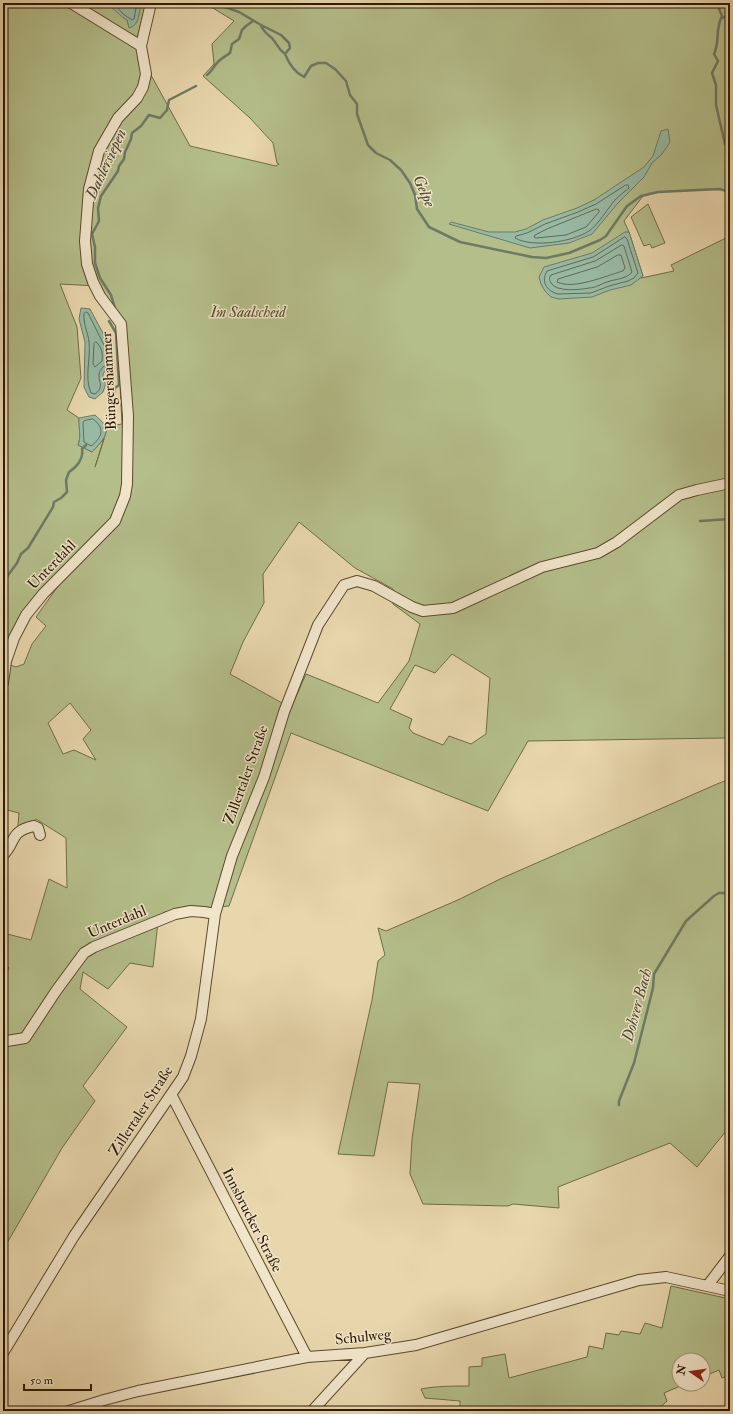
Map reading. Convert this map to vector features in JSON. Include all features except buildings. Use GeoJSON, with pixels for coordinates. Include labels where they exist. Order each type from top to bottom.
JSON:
{"type":"FeatureCollection","features":[{"type":"Feature","properties":{"kind":"street"},"geometry":{"type":"LineString","coordinates":[[71,3],[141,46]]}},
{"type":"Feature","properties":{"kind":"street","name":"Büngershammer"},"geometry":{"type":"LineString","coordinates":[[124,496],[127,484],[128,416],[121,324],[100,296],[93,282],[87,264],[85,241],[89,189],[99,152],[118,118],[137,98],[143,87],[146,74],[141,46],[151,3]]}},
{"type":"Feature","properties":{"kind":"street","name":"Zillertaler Straße"},"geometry":{"type":"LineString","coordinates":[[3,1352],[74,1236],[183,1078],[192,1056],[201,1019],[215,914],[232,856],[264,777],[284,712],[318,626],[344,585],[357,581],[374,586],[412,607],[423,611],[453,608],[542,567],[598,553],[617,542],[679,495],[730,483]]}},
{"type":"Feature","properties":{"kind":"street","name":"Unterdahl"},"geometry":{"type":"LineString","coordinates":[[3,682],[6,661],[14,638],[26,615],[42,594],[115,521],[124,496]]}},
{"type":"Feature","properties":{"kind":"street"},"geometry":{"type":"LineString","coordinates":[[3,855],[15,835],[18,833],[34,826],[38,828],[40,835]]}},
{"type":"Feature","properties":{"kind":"street","name":"Unterdahl"},"geometry":{"type":"LineString","coordinates":[[3,1040],[7,1041],[25,1038],[84,953],[94,947],[175,914],[191,911],[215,914]]}},
{"type":"Feature","properties":{"kind":"street","name":"Innsbrucker Straße"},"geometry":{"type":"LineString","coordinates":[[172,1096],[307,1357]]}},
{"type":"Feature","properties":{"kind":"street"},"geometry":{"type":"LineString","coordinates":[[708,1286],[730,1256]]}},
{"type":"Feature","properties":{"kind":"street","name":"Schulweg"},"geometry":{"type":"LineString","coordinates":[[69,1411],[138,1391],[307,1357],[365,1354],[416,1345],[626,1284],[658,1277],[671,1278],[730,1290]]}},
{"type":"Feature","properties":{"kind":"street"},"geometry":{"type":"LineString","coordinates":[[312,1411],[365,1354]]}},
{"type":"Feature","properties":{"kind":"green space","name":"Im Saalscheid"},"geometry":{"type":"Polygon","coordinates":[[[3,3],[146,3],[135,46],[190,146],[276,166],[279,164],[277,163],[273,143],[250,118],[203,76],[214,64],[212,44],[234,21],[203,3],[730,3],[730,194],[727,191],[719,189],[658,192],[643,196],[624,221],[643,276],[641,278],[674,271],[671,265],[730,236],[730,737],[528,741],[488,811],[291,733],[229,906],[164,912],[158,922],[153,967],[130,963],[108,989],[83,972],[80,989],[127,1027],[83,1086],[95,1101],[62,1148],[3,1250],[3,980],[9,968],[3,962],[3,933],[31,940],[49,879],[67,888],[66,838],[36,819],[22,828],[18,826],[19,813],[3,809],[3,3]],[[60,284],[77,327],[81,378],[67,410],[79,418],[80,438],[78,445],[92,452],[104,439],[108,426],[122,424],[117,328],[97,286],[60,284]],[[299,522],[263,574],[264,603],[243,642],[230,674],[291,708],[306,674],[378,703],[409,661],[420,624],[393,604],[393,589],[355,568],[299,522]],[[66,575],[26,615],[5,663],[16,667],[24,664],[32,644],[46,626],[36,617],[66,575]],[[452,654],[435,673],[415,665],[390,709],[412,719],[409,728],[413,733],[443,745],[449,736],[471,744],[486,734],[490,678],[452,654]],[[70,703],[48,723],[63,754],[74,750],[96,760],[83,739],[91,730],[70,703]]]}},
{"type":"Feature","properties":{"kind":"green space"},"geometry":{"type":"Polygon","coordinates":[[[648,204],[665,243],[652,248],[650,244],[644,246],[631,217],[648,204]]]}},
{"type":"Feature","properties":{"kind":"green space"},"geometry":{"type":"Polygon","coordinates":[[[730,779],[730,1121],[726,1131],[697,1167],[670,1143],[558,1187],[559,1208],[513,1204],[508,1206],[423,1204],[410,1174],[412,1139],[420,1084],[388,1082],[374,1156],[338,1154],[372,1000],[378,961],[385,955],[378,928],[386,931],[460,899],[500,879],[730,779]]]}},
{"type":"Feature","properties":{"kind":"green space"},"geometry":{"type":"Polygon","coordinates":[[[671,1286],[730,1299],[730,1375],[722,1378],[719,1370],[711,1374],[711,1352],[671,1352],[671,1390],[664,1393],[667,1401],[656,1411],[460,1411],[460,1401],[425,1398],[421,1389],[469,1386],[469,1367],[482,1366],[482,1358],[505,1354],[509,1378],[587,1357],[589,1346],[603,1349],[606,1333],[619,1335],[621,1331],[640,1334],[645,1323],[662,1328],[671,1286]]]}},
{"type":"Feature","properties":{"kind":"water"},"geometry":{"type":"Polygon","coordinates":[[[106,3],[142,3],[136,24],[129,28],[127,20],[106,3]]]}},
{"type":"Feature","properties":{"kind":"water"},"geometry":{"type":"Polygon","coordinates":[[[668,129],[670,142],[662,154],[652,163],[644,177],[618,203],[592,234],[569,243],[530,248],[449,224],[451,222],[489,232],[515,232],[577,208],[594,200],[644,167],[653,156],[661,131],[668,129]]]}},
{"type":"Feature","properties":{"kind":"water"},"geometry":{"type":"Polygon","coordinates":[[[625,232],[629,232],[643,276],[631,285],[610,290],[592,297],[559,299],[551,297],[545,291],[539,277],[544,267],[592,253],[625,232]]]}},
{"type":"Feature","properties":{"kind":"water"},"geometry":{"type":"Polygon","coordinates":[[[81,308],[90,309],[112,350],[111,367],[105,371],[103,375],[104,382],[106,383],[103,392],[95,399],[89,397],[84,387],[85,342],[79,319],[81,308]]]}},
{"type":"Feature","properties":{"kind":"water"},"geometry":{"type":"Polygon","coordinates":[[[95,415],[104,424],[106,432],[103,439],[92,452],[78,445],[80,438],[79,418],[95,415]]]}},
{"type":"Feature","properties":{"kind":"waterway","name":"Gelpe"},"geometry":{"type":"LineString","coordinates":[[219,3],[281,35],[289,43],[290,48],[285,54],[288,61],[300,75],[304,77],[311,66],[318,63],[326,63],[335,69],[346,81],[350,95],[357,104],[357,114],[368,145],[376,153],[390,160],[401,170],[410,183],[415,195],[417,209],[429,227],[460,242],[532,257],[546,258],[569,253],[600,240],[606,236],[627,206],[641,196],[658,192],[719,189],[727,191],[730,194]]}},
{"type":"Feature","properties":{"kind":"waterway"},"geometry":{"type":"LineString","coordinates":[[720,3],[719,9],[722,16],[714,54],[718,61],[712,73],[716,85],[716,105],[725,144],[730,148]]}},
{"type":"Feature","properties":{"kind":"waterway"},"geometry":{"type":"LineString","coordinates":[[721,18],[726,17],[730,13]]}},
{"type":"Feature","properties":{"kind":"waterway","name":"Dahlersiepen"},"geometry":{"type":"LineString","coordinates":[[207,75],[222,58],[230,53],[232,44],[239,39],[242,30],[253,21]]}},
{"type":"Feature","properties":{"kind":"waterway"},"geometry":{"type":"LineString","coordinates":[[261,26],[285,54]]}},
{"type":"Feature","properties":{"kind":"waterway","name":"Dahlersiepen"},"geometry":{"type":"LineString","coordinates":[[115,308],[111,295],[100,278],[95,263],[95,247],[92,234],[99,221],[98,208],[101,196],[118,171],[119,166],[124,159],[132,133],[141,126],[149,115],[160,118],[167,110],[169,100],[196,86]]}},
{"type":"Feature","properties":{"kind":"waterway","name":"Dahlersiepen"},"geometry":{"type":"LineString","coordinates":[[109,321],[116,333],[119,385],[115,388],[113,398],[114,411]]}},
{"type":"Feature","properties":{"kind":"waterway","name":"Dahlersiepen"},"geometry":{"type":"LineString","coordinates":[[104,428],[111,425],[113,422]]}},
{"type":"Feature","properties":{"kind":"waterway","name":"Dahlersiepen"},"geometry":{"type":"LineString","coordinates":[[3,582],[17,563],[21,554],[28,548],[53,507],[54,502],[67,492],[66,480],[69,472],[75,468],[79,462],[82,456],[82,449],[86,445]]}},
{"type":"Feature","properties":{"kind":"waterway"},"geometry":{"type":"LineString","coordinates":[[700,521],[730,519]]}},
{"type":"Feature","properties":{"kind":"waterway","name":"Dohrer Bach"},"geometry":{"type":"LineString","coordinates":[[619,1105],[619,1101],[634,1063],[653,988],[654,974],[686,921],[714,896],[719,893],[730,893]]}}]}
